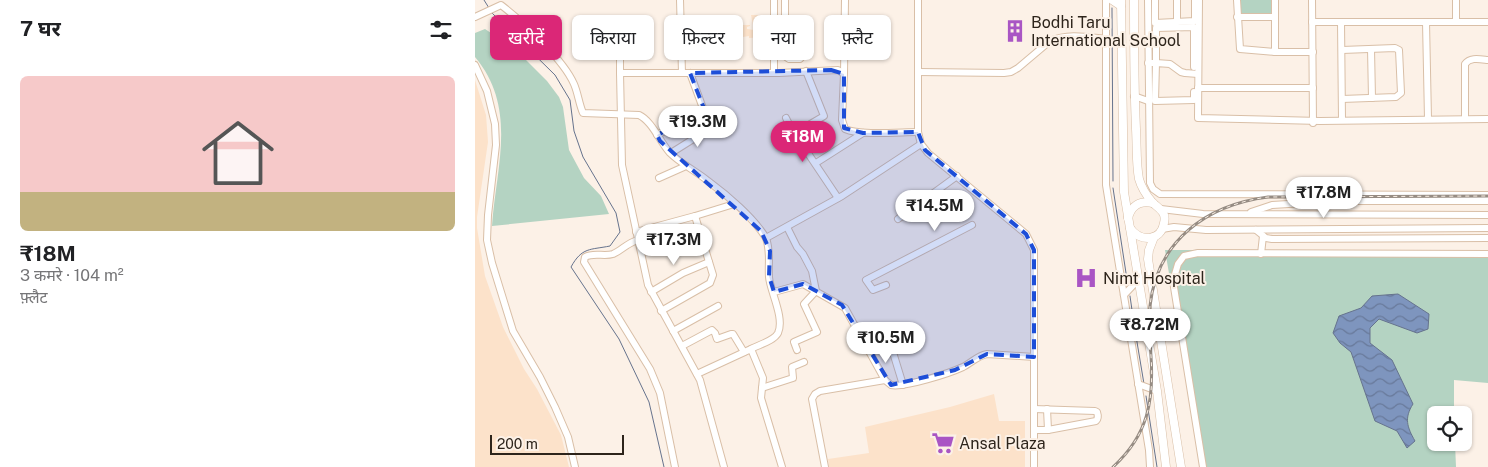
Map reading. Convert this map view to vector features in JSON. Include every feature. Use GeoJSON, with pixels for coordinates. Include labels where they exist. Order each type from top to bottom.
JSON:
{"type":"FeatureCollection","features":[{"type":"Feature","properties":{"kind":"main road"},"geometry":{"type":"LineString","coordinates":[[1111,0],[1121,3],[1124,192],[1157,391],[1166,467]]}},
{"type":"Feature","properties":{"kind":"main road"},"geometry":{"type":"LineString","coordinates":[[1134,0],[1134,96],[1140,180],[1153,203],[1161,209],[1164,215],[1163,229],[1154,237],[1149,250],[1149,260],[1181,467]]}},
{"type":"Feature","properties":{"kind":"main road"},"geometry":{"type":"LineString","coordinates":[[1128,218],[1131,209],[1139,203],[1153,203]]}},
{"type":"Feature","properties":{"kind":"main road"},"geometry":{"type":"LineString","coordinates":[[1130,228],[1140,237],[1154,237]]}},
{"type":"Feature","properties":{"kind":"street"},"geometry":{"type":"LineString","coordinates":[[680,0],[682,73]]}},
{"type":"Feature","properties":{"kind":"street"},"geometry":{"type":"LineString","coordinates":[[845,0],[843,125],[845,129],[851,132],[863,133],[918,132]]}},
{"type":"Feature","properties":{"kind":"street"},"geometry":{"type":"LineString","coordinates":[[918,0],[918,132],[921,144],[928,153],[1026,234],[1034,250],[1034,467]]}},
{"type":"Feature","properties":{"kind":"street"},"geometry":{"type":"LineString","coordinates":[[1106,0],[1106,185],[1139,384],[1150,467]]}},
{"type":"Feature","properties":{"kind":"street"},"geometry":{"type":"LineString","coordinates":[[1148,0],[1149,183],[1160,194],[1488,195]]}},
{"type":"Feature","properties":{"kind":"street"},"geometry":{"type":"LineString","coordinates":[[1155,0],[1155,22],[1195,21],[1195,0]]}},
{"type":"Feature","properties":{"kind":"street"},"geometry":{"type":"LineString","coordinates":[[1177,0],[1177,22]]}},
{"type":"Feature","properties":{"kind":"street"},"geometry":{"type":"LineString","coordinates":[[1199,0],[1196,74],[1194,100],[1155,101],[1156,28],[1194,27],[1196,74],[1198,88],[1198,118],[1313,122],[1342,120],[1488,119]]}},
{"type":"Feature","properties":{"kind":"street"},"geometry":{"type":"LineString","coordinates":[[1237,0],[1240,48],[1275,52],[1313,52]]}},
{"type":"Feature","properties":{"kind":"street"},"geometry":{"type":"LineString","coordinates":[[1275,0],[1275,52]]}},
{"type":"Feature","properties":{"kind":"street"},"geometry":{"type":"LineString","coordinates":[[1312,0],[1313,122]]}},
{"type":"Feature","properties":{"kind":"street"},"geometry":{"type":"LineString","coordinates":[[1456,0],[1456,22]]}},
{"type":"Feature","properties":{"kind":"street"},"geometry":{"type":"LineString","coordinates":[[774,15],[774,1],[785,2],[785,15]]}},
{"type":"Feature","properties":{"kind":"street"},"geometry":{"type":"LineString","coordinates":[[475,17],[501,5],[531,32],[568,74],[574,84],[583,113],[639,115],[645,118],[671,153],[707,180],[753,222],[766,238],[770,251],[769,276],[777,302],[779,327],[777,334],[751,349],[697,374]]}},
{"type":"Feature","properties":{"kind":"street"},"geometry":{"type":"LineString","coordinates":[[1237,17],[1275,17]]}},
{"type":"Feature","properties":{"kind":"street"},"geometry":{"type":"LineString","coordinates":[[1312,22],[1488,22]]}},
{"type":"Feature","properties":{"kind":"street"},"geometry":{"type":"LineString","coordinates":[[1341,22],[1342,120]]}},
{"type":"Feature","properties":{"kind":"street"},"geometry":{"type":"LineString","coordinates":[[1426,22],[1428,119]]}},
{"type":"Feature","properties":{"kind":"street"},"geometry":{"type":"LineString","coordinates":[[785,27],[801,31],[801,58],[799,59],[789,59],[786,57],[785,27]]}},
{"type":"Feature","properties":{"kind":"street"},"geometry":{"type":"LineString","coordinates":[[918,72],[1003,74],[1019,68],[1056,38],[1065,36],[1106,39]]}},
{"type":"Feature","properties":{"kind":"street"},"geometry":{"type":"LineString","coordinates":[[1342,50],[1395,48],[1399,50],[1401,93],[1396,97],[1342,98]]}},
{"type":"Feature","properties":{"kind":"street"},"geometry":{"type":"LineString","coordinates":[[1371,49],[1373,98]]}},
{"type":"Feature","properties":{"kind":"street"},"geometry":{"type":"LineString","coordinates":[[1465,119],[1465,64],[1468,60],[1472,59],[1488,60]]}},
{"type":"Feature","properties":{"kind":"street"},"geometry":{"type":"LineString","coordinates":[[620,60],[622,165],[651,292],[703,386],[724,467]]}},
{"type":"Feature","properties":{"kind":"street"},"geometry":{"type":"LineString","coordinates":[[774,60],[774,73]]}},
{"type":"Feature","properties":{"kind":"street"},"geometry":{"type":"LineString","coordinates":[[1148,63],[1170,64],[1181,72],[1196,74]]}},
{"type":"Feature","properties":{"kind":"street"},"geometry":{"type":"LineString","coordinates":[[475,65],[487,91],[495,124],[496,145],[487,240],[492,263],[513,331],[540,377],[558,414],[568,437],[575,467]]}},
{"type":"Feature","properties":{"kind":"street"},"geometry":{"type":"LineString","coordinates":[[620,73],[774,73],[838,70],[844,74]]}},
{"type":"Feature","properties":{"kind":"street"},"geometry":{"type":"LineString","coordinates":[[795,133],[825,116],[806,71]]}},
{"type":"Feature","properties":{"kind":"street"},"geometry":{"type":"LineString","coordinates":[[657,135],[704,111],[690,73]]}},
{"type":"Feature","properties":{"kind":"street"},"geometry":{"type":"LineString","coordinates":[[1198,88],[1313,88]]}},
{"type":"Feature","properties":{"kind":"street"},"geometry":{"type":"LineString","coordinates":[[1134,96],[1148,101]]}},
{"type":"Feature","properties":{"kind":"street"},"geometry":{"type":"LineString","coordinates":[[785,118],[838,198]]}},
{"type":"Feature","properties":{"kind":"street"},"geometry":{"type":"LineString","coordinates":[[671,153],[714,126]]}},
{"type":"Feature","properties":{"kind":"street"},"geometry":{"type":"LineString","coordinates":[[816,164],[863,133]]}},
{"type":"Feature","properties":{"kind":"street"},"geometry":{"type":"LineString","coordinates":[[766,238],[838,198],[921,144]]}},
{"type":"Feature","properties":{"kind":"street"},"geometry":{"type":"LineString","coordinates":[[659,178],[686,166]]}},
{"type":"Feature","properties":{"kind":"street"},"geometry":{"type":"LineString","coordinates":[[898,219],[957,176]]}},
{"type":"Feature","properties":{"kind":"street"},"geometry":{"type":"LineString","coordinates":[[1248,213],[1272,205],[1310,203],[1488,202]]}},
{"type":"Feature","properties":{"kind":"street"},"geometry":{"type":"LineString","coordinates":[[636,232],[733,204]]}},
{"type":"Feature","properties":{"kind":"street"},"geometry":{"type":"LineString","coordinates":[[1161,209],[1203,214],[1488,215]]}},
{"type":"Feature","properties":{"kind":"street"},"geometry":{"type":"LineString","coordinates":[[661,311],[709,284],[713,275],[695,216]]}},
{"type":"Feature","properties":{"kind":"street"},"geometry":{"type":"LineString","coordinates":[[886,285],[873,290],[866,280],[972,225]]}},
{"type":"Feature","properties":{"kind":"street"},"geometry":{"type":"LineString","coordinates":[[787,227],[812,271],[816,291]]}},
{"type":"Feature","properties":{"kind":"street"},"geometry":{"type":"LineString","coordinates":[[1163,229],[1174,227],[1206,230],[1488,228]]}},
{"type":"Feature","properties":{"kind":"street"},"geometry":{"type":"LineString","coordinates":[[1256,230],[1263,236],[1273,240],[1488,238]]}},
{"type":"Feature","properties":{"kind":"street"},"geometry":{"type":"LineString","coordinates":[[1261,254],[1263,236]]}},
{"type":"Feature","properties":{"kind":"street"},"geometry":{"type":"LineString","coordinates":[[638,240],[625,245],[614,253],[589,255],[585,258],[584,262],[657,383],[675,467]]}},
{"type":"Feature","properties":{"kind":"street"},"geometry":{"type":"LineString","coordinates":[[1203,467],[1173,279],[1180,260],[1186,254],[1488,254]]}},
{"type":"Feature","properties":{"kind":"street"},"geometry":{"type":"LineString","coordinates":[[651,292],[683,273],[709,262]]}},
{"type":"Feature","properties":{"kind":"street"},"geometry":{"type":"LineString","coordinates":[[1124,295],[1139,279]]}},
{"type":"Feature","properties":{"kind":"street"},"geometry":{"type":"LineString","coordinates":[[773,292],[801,284],[845,308],[885,380],[891,386],[903,385],[955,370],[965,366],[981,355],[1034,357]]}},
{"type":"Feature","properties":{"kind":"street"},"geometry":{"type":"LineString","coordinates":[[797,350],[794,342],[817,332],[804,304],[816,291]]}},
{"type":"Feature","properties":{"kind":"street"},"geometry":{"type":"LineString","coordinates":[[673,331],[718,306]]}},
{"type":"Feature","properties":{"kind":"street"},"geometry":{"type":"LineString","coordinates":[[682,346],[712,330],[717,339],[733,334],[744,352]]}},
{"type":"Feature","properties":{"kind":"street"},"geometry":{"type":"LineString","coordinates":[[888,336],[903,385]]}},
{"type":"Feature","properties":{"kind":"street"},"geometry":{"type":"LineString","coordinates":[[751,349],[763,378],[761,398],[782,467]]}},
{"type":"Feature","properties":{"kind":"street"},"geometry":{"type":"LineString","coordinates":[[762,388],[793,378],[792,367],[804,362]]}},
{"type":"Feature","properties":{"kind":"street"},"geometry":{"type":"LineString","coordinates":[[825,467],[812,399],[815,394],[885,380]]}},
{"type":"Feature","properties":{"kind":"street"},"geometry":{"type":"LineString","coordinates":[[1139,384],[1157,391]]}},
{"type":"Feature","properties":{"kind":"street"},"geometry":{"type":"LineString","coordinates":[[1034,409],[1095,410],[1098,414],[1096,422],[1048,430],[1034,430]]}},
{"type":"Feature","properties":{"kind":"street"},"geometry":{"type":"LineString","coordinates":[[1047,409],[1048,430]]}},
{"type":"Feature","properties":{"kind":"highlighted area"},"geometry":{"type":"Polygon","coordinates":[[[831,70],[844,74],[844,128],[863,133],[918,132],[925,150],[1026,234],[1034,250],[1034,357],[987,354],[955,370],[891,385],[842,305],[803,284],[774,292],[769,276],[770,251],[761,231],[660,141],[657,135],[705,111],[690,73],[831,70]]]}},
{"type":"Feature","properties":{"kind":"shaded area"},"geometry":{"type":"Polygon","coordinates":[[[743,25],[750,25],[747,29],[753,30],[753,38],[743,37],[743,25]]]}},
{"type":"Feature","properties":{"kind":"shaded area"},"geometry":{"type":"Polygon","coordinates":[[[475,80],[486,115],[488,142],[477,217],[485,276],[503,327],[561,435],[569,467],[475,467],[475,80]]]}},
{"type":"Feature","properties":{"kind":"shaded area"},"geometry":{"type":"Polygon","coordinates":[[[994,394],[999,421],[1025,421],[1025,467],[829,467],[828,459],[869,453],[865,427],[950,407],[994,394]]]}},
{"type":"Feature","properties":{"kind":"green space"},"geometry":{"type":"Polygon","coordinates":[[[1240,0],[1273,0],[1273,13],[1240,13],[1240,0]]]}},
{"type":"Feature","properties":{"kind":"green space"},"geometry":{"type":"Polygon","coordinates":[[[485,29],[490,32],[490,60],[526,60],[547,81],[559,97],[563,107],[569,150],[584,178],[601,196],[609,214],[492,226],[500,160],[500,117],[496,97],[488,76],[475,57],[475,33],[485,29]]]}},
{"type":"Feature","properties":{"kind":"green space"},"geometry":{"type":"Polygon","coordinates":[[[1165,250],[1488,250],[1488,383],[1454,380],[1454,406],[1427,406],[1427,451],[1455,451],[1456,467],[1202,467],[1165,250]]]}},
{"type":"Feature","properties":{"kind":"water"},"geometry":{"type":"Polygon","coordinates":[[[1398,294],[1429,314],[1428,329],[1417,333],[1379,319],[1370,328],[1370,343],[1392,360],[1413,404],[1408,414],[1408,422],[1415,441],[1407,448],[1397,431],[1375,421],[1351,352],[1340,343],[1333,333],[1339,316],[1361,308],[1372,296],[1398,294]]]}},
{"type":"Feature","properties":{"kind":"waterway"},"geometry":{"type":"LineString","coordinates":[[484,0],[489,8]]}},
{"type":"Feature","properties":{"kind":"waterway"},"geometry":{"type":"LineString","coordinates":[[1112,8],[1113,181]]}},
{"type":"Feature","properties":{"kind":"waterway"},"geometry":{"type":"LineString","coordinates":[[491,12],[555,75],[570,100],[574,131],[583,157],[616,213],[620,232],[610,246],[587,250],[579,256],[571,267],[619,339],[649,402],[664,467]]}},
{"type":"Feature","properties":{"kind":"waterway"},"geometry":{"type":"LineString","coordinates":[[1113,188],[1128,286]]}},
{"type":"Feature","properties":{"kind":"waterway"},"geometry":{"type":"LineString","coordinates":[[1130,296],[1134,324]]}},
{"type":"Feature","properties":{"kind":"waterway"},"geometry":{"type":"LineString","coordinates":[[1135,330],[1144,384]]}},
{"type":"Feature","properties":{"kind":"waterway"},"geometry":{"type":"LineString","coordinates":[[1146,396],[1157,467]]}},
{"type":"Feature","properties":{"kind":"railway"},"geometry":{"type":"LineString","coordinates":[[1113,467],[1134,442],[1146,416],[1150,402],[1152,372],[1149,312],[1155,283],[1163,263],[1174,245],[1188,230],[1224,208],[1245,201],[1268,197],[1488,196]]}},
{"type":"Feature","properties":{"kind":"place","name":"Bodhi Taru International School"},"geometry":{"type":"Point","coordinates":[1015,31]}},
{"type":"Feature","properties":{"kind":"place","name":"Nimt Hospital"},"geometry":{"type":"Point","coordinates":[1086,278]}},
{"type":"Feature","properties":{"kind":"place","name":"Ansal Plaza"},"geometry":{"type":"Point","coordinates":[943,443]}}]}
